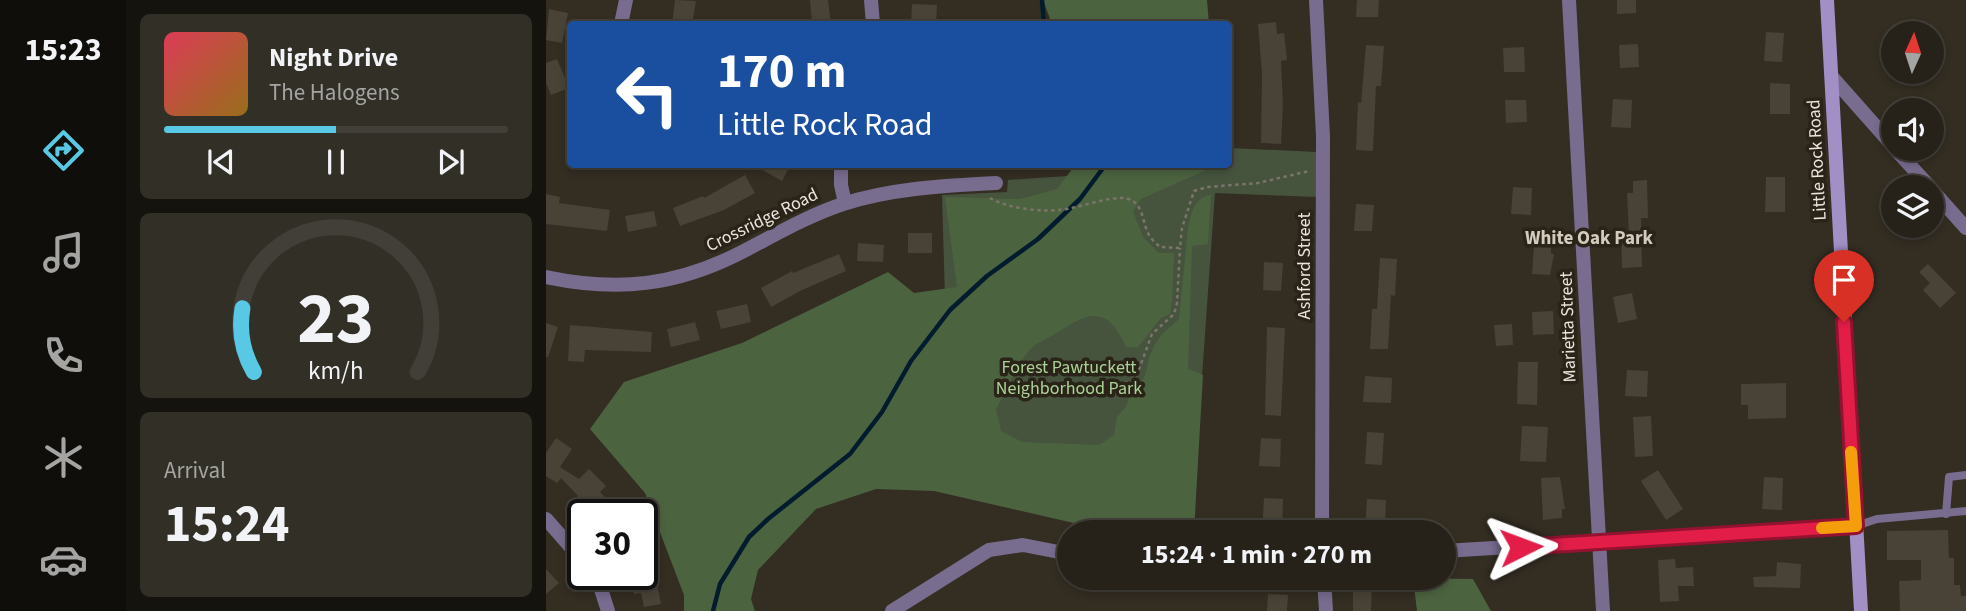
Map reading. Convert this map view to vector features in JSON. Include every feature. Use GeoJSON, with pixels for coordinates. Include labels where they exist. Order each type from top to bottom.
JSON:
{"type":"FeatureCollection","features":[{"type":"Feature","properties":{"kind":"main road","name":"Little Rock Road"},"geometry":{"type":"LineString","coordinates":[[1827,0],[1860,611]]}},
{"type":"Feature","properties":{"kind":"street"},"geometry":{"type":"LineString","coordinates":[[622,21],[626,0]]}},
{"type":"Feature","properties":{"kind":"street"},"geometry":{"type":"LineString","coordinates":[[871,0],[873,21]]}},
{"type":"Feature","properties":{"kind":"street","name":"Ashford Street"},"geometry":{"type":"LineString","coordinates":[[1316,0],[1323,169],[1322,520]]}},
{"type":"Feature","properties":{"kind":"street","name":"Marietta Street"},"geometry":{"type":"LineString","coordinates":[[1569,0],[1603,611]]}},
{"type":"Feature","properties":{"kind":"street"},"geometry":{"type":"LineString","coordinates":[[1832,78],[1881,133]]}},
{"type":"Feature","properties":{"kind":"street"},"geometry":{"type":"LineString","coordinates":[[1906,161],[1918,175]]}},
{"type":"Feature","properties":{"kind":"street"},"geometry":{"type":"LineString","coordinates":[[841,168],[845,203]]}},
{"type":"Feature","properties":{"kind":"street","name":"Crossridge Road"},"geometry":{"type":"LineString","coordinates":[[546,277],[576,284],[608,286],[631,286],[671,280],[709,267],[793,225],[845,203],[899,190],[996,183]]}},
{"type":"Feature","properties":{"kind":"street"},"geometry":{"type":"LineString","coordinates":[[1944,203],[1966,228]]}},
{"type":"Feature","properties":{"kind":"street"},"geometry":{"type":"LineString","coordinates":[[546,519],[567,543]]}},
{"type":"Feature","properties":{"kind":"street"},"geometry":{"type":"LineString","coordinates":[[1456,550],[1856,526]]}},
{"type":"Feature","properties":{"kind":"street"},"geometry":{"type":"LineString","coordinates":[[892,611],[989,550],[1023,545],[1057,552]]}},
{"type":"Feature","properties":{"kind":"street"},"geometry":{"type":"LineString","coordinates":[[601,590],[608,611]]}},
{"type":"Feature","properties":{"kind":"street"},"geometry":{"type":"LineString","coordinates":[[1325,590],[1326,611]]}},
{"type":"Feature","properties":{"kind":"lane"},"geometry":{"type":"LineString","coordinates":[[1946,514],[1949,477],[1966,475]]}},
{"type":"Feature","properties":{"kind":"lane"},"geometry":{"type":"LineString","coordinates":[[1856,526],[1877,519],[1966,511]]}},
{"type":"Feature","properties":{"kind":"path"},"geometry":{"type":"LineString","coordinates":[[1118,384],[1132,382],[1153,334],[1174,314],[1182,228],[1194,191],[1207,187],[1258,183],[1323,169]]}},
{"type":"Feature","properties":{"kind":"path"},"geometry":{"type":"LineString","coordinates":[[972,184],[1004,206],[1057,211],[1090,205],[1104,199],[1125,197],[1135,202],[1149,235],[1160,247],[1180,247]]}},
{"type":"Feature","properties":{"kind":"green space"},"geometry":{"type":"Polygon","coordinates":[[[1043,0],[1207,0],[1209,21],[1051,21],[1043,0]]]}},
{"type":"Feature","properties":{"kind":"green space","name":"Forest Pawtuckett Neighborhood Park"},"geometry":{"type":"Polygon","coordinates":[[[1232,148],[1317,152],[1318,197],[1215,193],[1192,520],[1121,520],[741,455],[946,333],[942,195],[1007,192],[1008,180],[1141,171],[1140,168],[1232,168],[1232,148]]]}},
{"type":"Feature","properties":{"kind":"green space","name":"Forest Pawtuckett Neighborhood Park"},"geometry":{"type":"Polygon","coordinates":[[[1073,168],[1208,168],[1141,199],[1133,211],[1143,237],[1159,253],[1174,253],[1170,314],[1161,318],[1138,347],[1126,347],[1119,333],[1103,318],[1095,316],[1077,321],[1030,349],[996,409],[1001,431],[1022,442],[1099,445],[1114,435],[1117,417],[1127,405],[1131,391],[1139,386],[1146,373],[1155,344],[1179,319],[1190,217],[1197,203],[1205,196],[1211,195],[1208,244],[1192,246],[1188,369],[1203,375],[1195,520],[1061,520],[934,491],[876,489],[816,509],[758,570],[751,599],[755,611],[684,611],[684,595],[658,527],[658,499],[647,499],[590,429],[624,382],[742,343],[888,272],[914,293],[957,287],[945,197],[1020,199],[1057,189],[1073,168]]]}},
{"type":"Feature","properties":{"kind":"green space"},"geometry":{"type":"Polygon","coordinates":[[[1456,579],[1473,579],[1491,611],[1417,611],[1414,590],[1456,590],[1456,579]]]}},
{"type":"Feature","properties":{"kind":"building"},"geometry":{"type":"Polygon","coordinates":[[[675,0],[696,1],[693,21],[672,21],[675,0]]]}},
{"type":"Feature","properties":{"kind":"building"},"geometry":{"type":"Polygon","coordinates":[[[810,0],[828,0],[831,21],[812,21],[810,0]]]}},
{"type":"Feature","properties":{"kind":"building"},"geometry":{"type":"Polygon","coordinates":[[[1357,0],[1379,0],[1378,17],[1356,17],[1357,0]]]}},
{"type":"Feature","properties":{"kind":"building"},"geometry":{"type":"Polygon","coordinates":[[[1617,0],[1636,0],[1636,13],[1617,14],[1617,0]]]}},
{"type":"Feature","properties":{"kind":"building"},"geometry":{"type":"Polygon","coordinates":[[[912,4],[937,5],[936,21],[911,21],[912,4]]]}},
{"type":"Feature","properties":{"kind":"building"},"geometry":{"type":"Polygon","coordinates":[[[549,9],[568,13],[562,43],[546,40],[549,9]]]}},
{"type":"Feature","properties":{"kind":"building"},"geometry":{"type":"Polygon","coordinates":[[[1276,22],[1277,34],[1284,33],[1287,60],[1281,61],[1281,144],[1261,143],[1262,74],[1258,24],[1276,22]]]}},
{"type":"Feature","properties":{"kind":"building"},"geometry":{"type":"Polygon","coordinates":[[[1766,32],[1784,33],[1782,62],[1764,61],[1766,32]]]}},
{"type":"Feature","properties":{"kind":"building"},"geometry":{"type":"Polygon","coordinates":[[[1638,44],[1639,67],[1620,68],[1619,45],[1638,44]]]}},
{"type":"Feature","properties":{"kind":"building"},"geometry":{"type":"Polygon","coordinates":[[[1366,45],[1384,46],[1381,86],[1376,86],[1373,151],[1356,150],[1358,102],[1361,103],[1366,45]]]}},
{"type":"Feature","properties":{"kind":"building"},"geometry":{"type":"Polygon","coordinates":[[[1524,47],[1525,72],[1504,72],[1503,48],[1524,47]]]}},
{"type":"Feature","properties":{"kind":"building"},"geometry":{"type":"Polygon","coordinates":[[[557,59],[567,89],[551,95],[546,83],[546,63],[557,59]]]}},
{"type":"Feature","properties":{"kind":"building"},"geometry":{"type":"Polygon","coordinates":[[[1770,83],[1790,84],[1790,114],[1770,114],[1770,83]]]}},
{"type":"Feature","properties":{"kind":"building"},"geometry":{"type":"Polygon","coordinates":[[[1613,99],[1632,100],[1631,128],[1611,127],[1613,99]]]}},
{"type":"Feature","properties":{"kind":"building"},"geometry":{"type":"Polygon","coordinates":[[[1505,100],[1526,100],[1527,122],[1506,123],[1505,100]]]}},
{"type":"Feature","properties":{"kind":"building"},"geometry":{"type":"Polygon","coordinates":[[[759,168],[789,168],[782,181],[759,168]]]}},
{"type":"Feature","properties":{"kind":"building"},"geometry":{"type":"Polygon","coordinates":[[[745,175],[755,193],[724,210],[680,226],[673,208],[703,196],[704,198],[745,175]]]}},
{"type":"Feature","properties":{"kind":"building"},"geometry":{"type":"Polygon","coordinates":[[[1766,177],[1785,177],[1785,212],[1765,212],[1766,177]]]}},
{"type":"Feature","properties":{"kind":"building"},"geometry":{"type":"Polygon","coordinates":[[[1647,180],[1648,218],[1641,218],[1642,267],[1622,268],[1621,235],[1629,235],[1627,193],[1633,193],[1633,181],[1647,180]]]}},
{"type":"Feature","properties":{"kind":"building"},"geometry":{"type":"Polygon","coordinates":[[[1513,187],[1532,188],[1531,215],[1511,214],[1513,187]]]}},
{"type":"Feature","properties":{"kind":"building"},"geometry":{"type":"Polygon","coordinates":[[[546,194],[560,197],[559,203],[610,210],[607,231],[546,224],[546,194]]]}},
{"type":"Feature","properties":{"kind":"building"},"geometry":{"type":"Polygon","coordinates":[[[1356,204],[1374,205],[1372,231],[1354,231],[1356,204]]]}},
{"type":"Feature","properties":{"kind":"building"},"geometry":{"type":"Polygon","coordinates":[[[654,211],[657,226],[628,232],[625,216],[654,211]]]}},
{"type":"Feature","properties":{"kind":"building"},"geometry":{"type":"Polygon","coordinates":[[[908,233],[932,233],[932,253],[908,253],[908,233]]]}},
{"type":"Feature","properties":{"kind":"building"},"geometry":{"type":"Polygon","coordinates":[[[858,243],[884,245],[883,262],[857,261],[858,243]]]}},
{"type":"Feature","properties":{"kind":"building"},"geometry":{"type":"Polygon","coordinates":[[[1534,246],[1551,247],[1551,254],[1554,254],[1550,275],[1532,274],[1534,246]]]}},
{"type":"Feature","properties":{"kind":"building"},"geometry":{"type":"Polygon","coordinates":[[[839,254],[846,271],[771,307],[761,288],[792,271],[793,273],[839,254]]]}},
{"type":"Feature","properties":{"kind":"building"},"geometry":{"type":"Polygon","coordinates":[[[1380,258],[1397,259],[1395,296],[1391,295],[1388,349],[1370,349],[1372,309],[1377,309],[1380,258]]]}},
{"type":"Feature","properties":{"kind":"building"},"geometry":{"type":"Polygon","coordinates":[[[1264,262],[1283,263],[1281,291],[1263,290],[1264,262]]]}},
{"type":"Feature","properties":{"kind":"building"},"geometry":{"type":"Polygon","coordinates":[[[1928,264],[1956,293],[1940,308],[1923,290],[1930,283],[1919,272],[1928,264]]]}},
{"type":"Feature","properties":{"kind":"building"},"geometry":{"type":"Polygon","coordinates":[[[1632,293],[1637,319],[1618,323],[1613,297],[1632,293]]]}},
{"type":"Feature","properties":{"kind":"building"},"geometry":{"type":"Polygon","coordinates":[[[747,304],[751,322],[721,329],[716,311],[747,304]]]}},
{"type":"Feature","properties":{"kind":"building"},"geometry":{"type":"Polygon","coordinates":[[[1553,311],[1554,334],[1533,335],[1532,312],[1553,311]]]}},
{"type":"Feature","properties":{"kind":"building"},"geometry":{"type":"Polygon","coordinates":[[[695,322],[700,340],[671,347],[667,329],[695,322]]]}},
{"type":"Feature","properties":{"kind":"building"},"geometry":{"type":"Polygon","coordinates":[[[546,323],[558,327],[548,357],[546,357],[546,323]]]}},
{"type":"Feature","properties":{"kind":"building"},"geometry":{"type":"Polygon","coordinates":[[[1512,324],[1513,345],[1496,346],[1494,325],[1512,324]]]}},
{"type":"Feature","properties":{"kind":"building"},"geometry":{"type":"Polygon","coordinates":[[[570,325],[652,332],[651,352],[585,350],[584,362],[568,361],[570,325]]]}},
{"type":"Feature","properties":{"kind":"building"},"geometry":{"type":"Polygon","coordinates":[[[1267,327],[1285,328],[1281,416],[1265,415],[1267,327]]]}},
{"type":"Feature","properties":{"kind":"building"},"geometry":{"type":"Polygon","coordinates":[[[1518,362],[1538,362],[1537,405],[1517,404],[1518,362]]]}},
{"type":"Feature","properties":{"kind":"building"},"geometry":{"type":"Polygon","coordinates":[[[1627,370],[1648,371],[1647,397],[1625,396],[1627,370]]]}},
{"type":"Feature","properties":{"kind":"building"},"geometry":{"type":"Polygon","coordinates":[[[1365,376],[1392,378],[1391,403],[1363,402],[1365,376]]]}},
{"type":"Feature","properties":{"kind":"building"},"geometry":{"type":"Polygon","coordinates":[[[1786,383],[1786,418],[1748,419],[1748,405],[1741,405],[1741,384],[1786,383]]]}},
{"type":"Feature","properties":{"kind":"building"},"geometry":{"type":"Polygon","coordinates":[[[1651,416],[1653,456],[1635,457],[1633,417],[1651,416]]]}},
{"type":"Feature","properties":{"kind":"building"},"geometry":{"type":"Polygon","coordinates":[[[1522,426],[1548,427],[1546,462],[1520,461],[1522,426]]]}},
{"type":"Feature","properties":{"kind":"building"},"geometry":{"type":"Polygon","coordinates":[[[1367,432],[1384,433],[1382,465],[1365,464],[1367,432]]]}},
{"type":"Feature","properties":{"kind":"building"},"geometry":{"type":"Polygon","coordinates":[[[556,438],[572,449],[560,467],[579,479],[589,469],[606,486],[600,492],[606,499],[575,499],[578,496],[561,478],[557,483],[546,476],[546,453],[556,438]]]}},
{"type":"Feature","properties":{"kind":"building"},"geometry":{"type":"Polygon","coordinates":[[[1261,438],[1281,439],[1280,467],[1259,466],[1261,438]]]}},
{"type":"Feature","properties":{"kind":"building"},"geometry":{"type":"Polygon","coordinates":[[[1658,470],[1683,509],[1666,520],[1641,481],[1658,470]]]}},
{"type":"Feature","properties":{"kind":"building"},"geometry":{"type":"Polygon","coordinates":[[[1560,477],[1565,509],[1562,509],[1562,518],[1543,520],[1541,478],[1560,477]]]}},
{"type":"Feature","properties":{"kind":"building"},"geometry":{"type":"Polygon","coordinates":[[[1764,477],[1783,478],[1782,510],[1762,509],[1764,477]]]}},
{"type":"Feature","properties":{"kind":"building"},"geometry":{"type":"Polygon","coordinates":[[[1264,498],[1283,499],[1282,520],[1263,520],[1264,498]]]}},
{"type":"Feature","properties":{"kind":"building"},"geometry":{"type":"Polygon","coordinates":[[[1367,499],[1386,500],[1385,520],[1366,520],[1367,499]]]}},
{"type":"Feature","properties":{"kind":"building"},"geometry":{"type":"Polygon","coordinates":[[[1948,530],[1949,558],[1954,558],[1954,585],[1960,585],[1961,596],[1966,596],[1966,611],[1900,611],[1899,581],[1921,580],[1921,560],[1887,560],[1887,531],[1948,530]]]}},
{"type":"Feature","properties":{"kind":"building"},"geometry":{"type":"Polygon","coordinates":[[[1675,559],[1676,568],[1693,567],[1694,586],[1678,586],[1679,601],[1660,602],[1658,560],[1675,559]]]}},
{"type":"Feature","properties":{"kind":"building"},"geometry":{"type":"Polygon","coordinates":[[[1777,562],[1801,564],[1800,588],[1754,587],[1753,577],[1776,576],[1777,562]]]}},
{"type":"Feature","properties":{"kind":"building"},"geometry":{"type":"Polygon","coordinates":[[[546,569],[559,583],[546,594],[546,569]]]}},
{"type":"Feature","properties":{"kind":"building"},"geometry":{"type":"Polygon","coordinates":[[[633,590],[658,590],[661,604],[644,607],[641,593],[634,594],[633,590]]]}},
{"type":"Feature","properties":{"kind":"building"},"geometry":{"type":"Polygon","coordinates":[[[1353,590],[1372,590],[1371,611],[1353,611],[1353,590]]]}},
{"type":"Feature","properties":{"kind":"building"},"geometry":{"type":"Polygon","coordinates":[[[1268,594],[1288,595],[1287,611],[1267,611],[1268,594]]]}},
{"type":"Feature","properties":{"kind":"waterway"},"geometry":{"type":"LineString","coordinates":[[1042,0],[1044,21]]}},
{"type":"Feature","properties":{"kind":"waterway"},"geometry":{"type":"LineString","coordinates":[[713,611],[720,584],[749,537],[850,454],[882,412],[911,361],[950,310],[987,276],[1038,239],[1080,199],[1103,168]]}},
{"type":"Feature","properties":{"kind":"slow traffic"},"geometry":{"type":"LineString","coordinates":[[1822,528],[1856,526],[1851,452]]}},
{"type":"Feature","properties":{"kind":"district","name":"White Oak Park"},"geometry":{"type":"Point","coordinates":[1589,238]}},
{"type":"Feature","properties":{"kind":"route"},"geometry":{"type":"LineString","coordinates":[[1521,547],[1856,526],[1844,322]]}}]}
